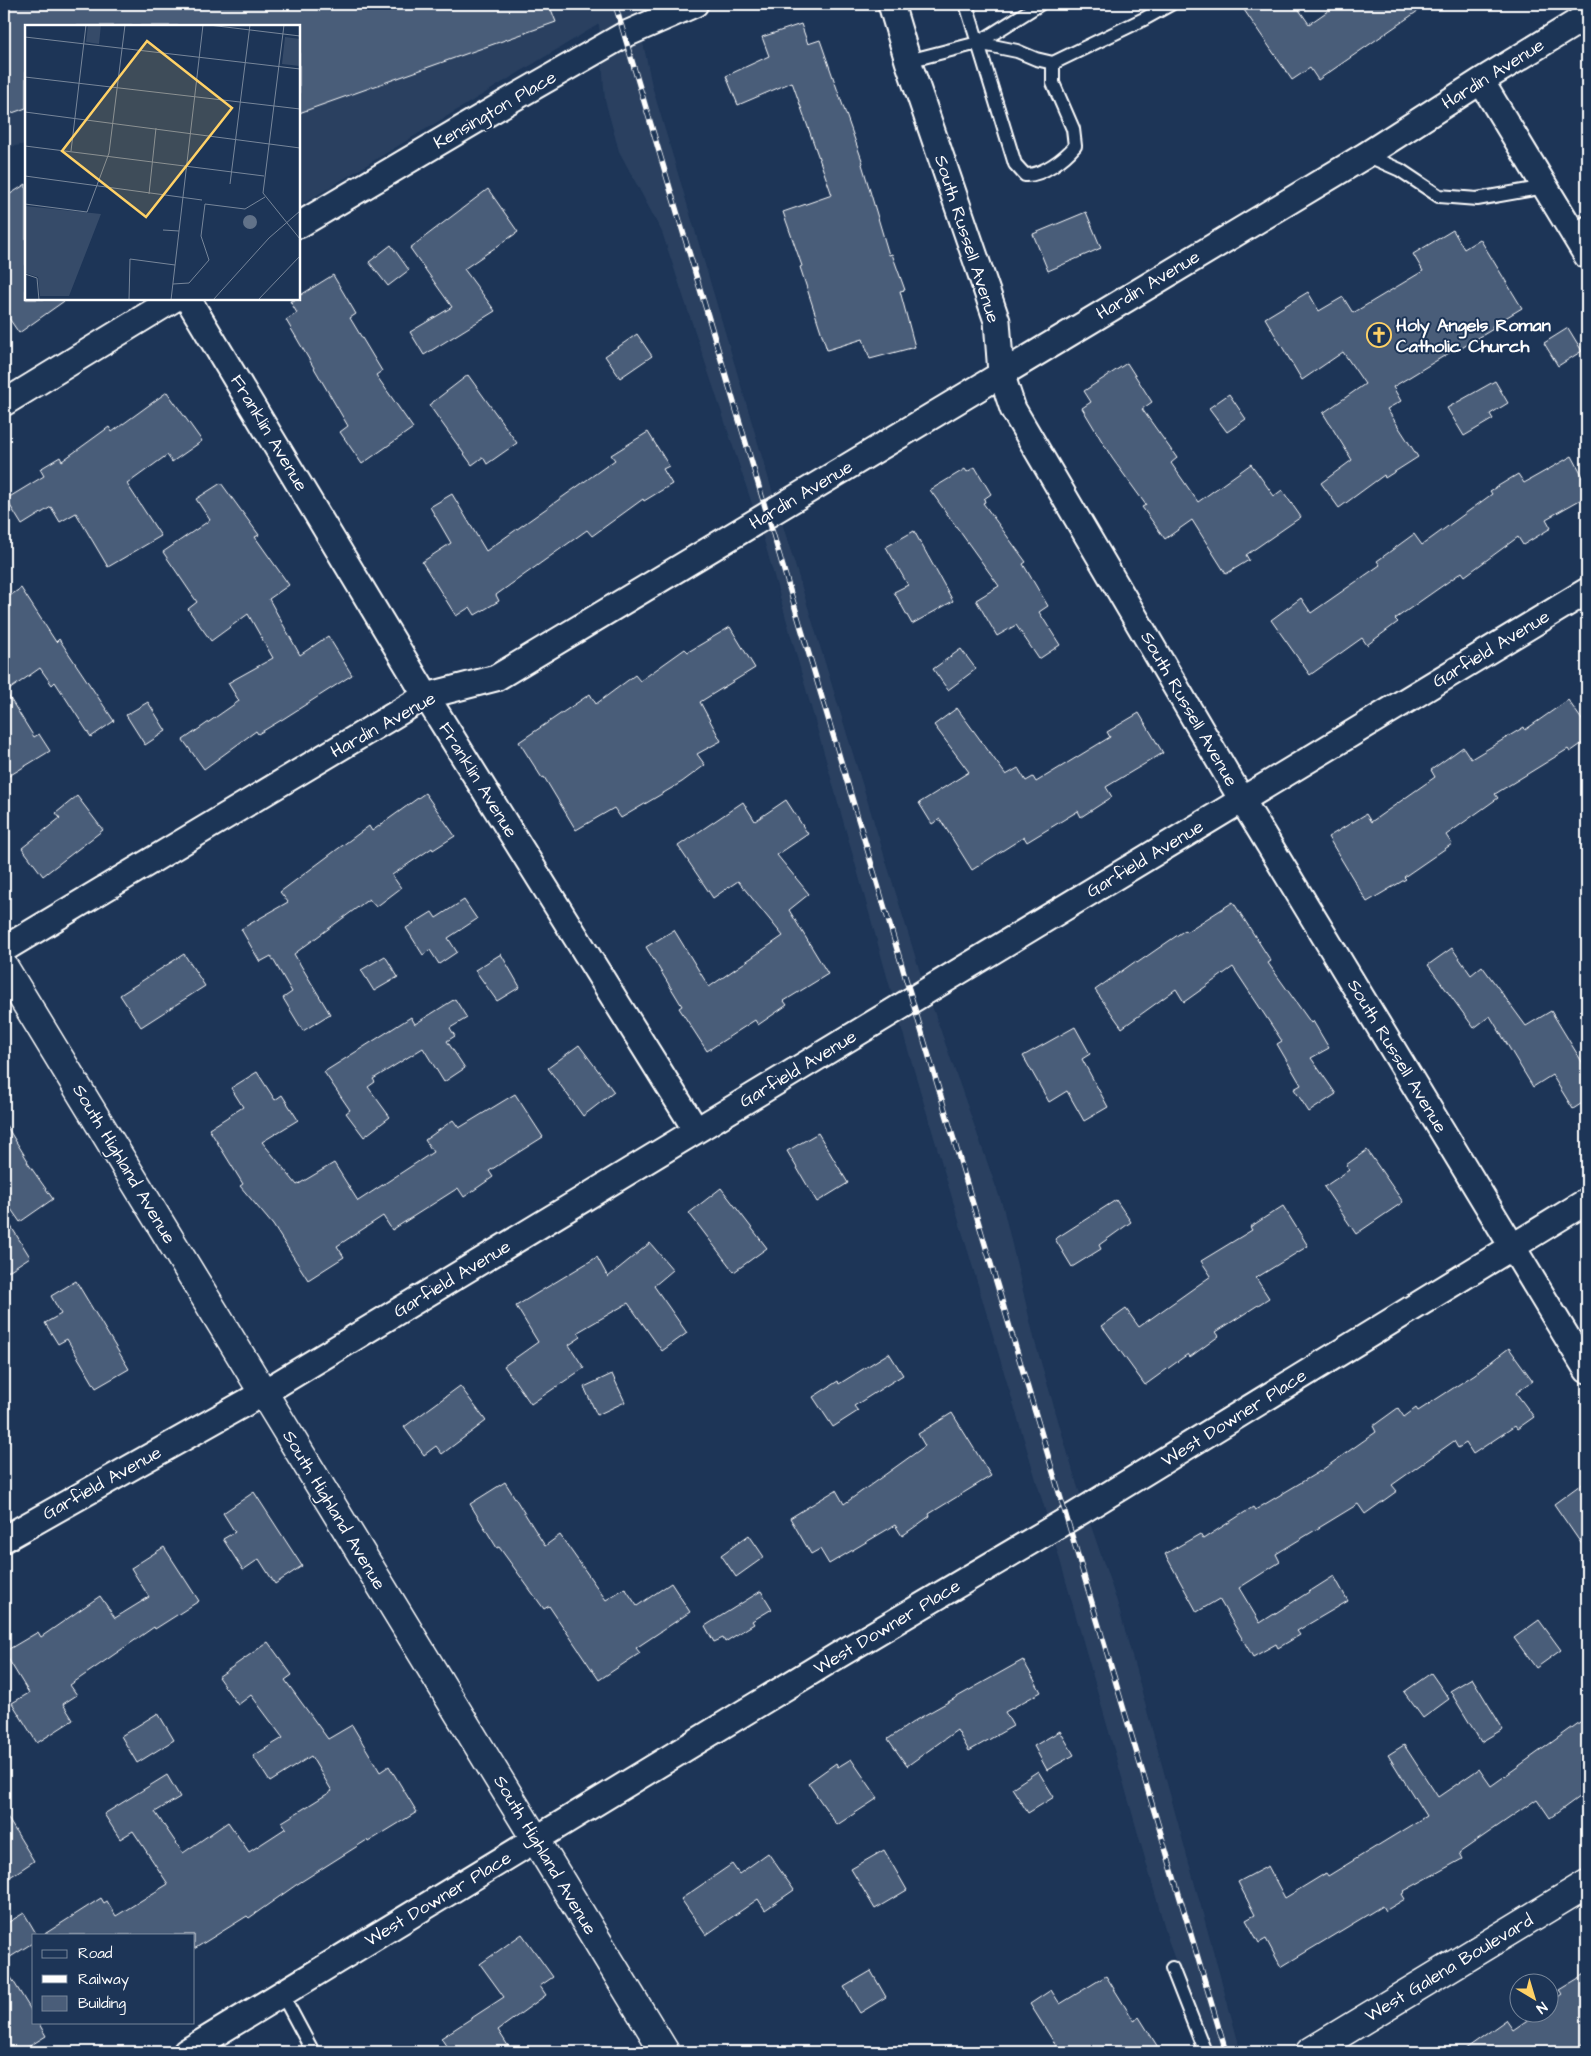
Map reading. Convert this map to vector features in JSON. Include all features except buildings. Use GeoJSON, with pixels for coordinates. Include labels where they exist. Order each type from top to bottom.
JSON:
{"type":"FeatureCollection","features":[{"type":"Feature","properties":{"kind":"street","name":"Kensington Place"},"geometry":{"type":"LineString","coordinates":[[300,224],[624,35],[696,4]]}},
{"type":"Feature","properties":{"kind":"street","name":"South Russell Avenue"},"geometry":{"type":"LineString","coordinates":[[891,4],[908,61],[997,321],[1001,373],[1013,409],[1242,800],[1587,1370]]}},
{"type":"Feature","properties":{"kind":"street","name":"Hardin Avenue"},"geometry":{"type":"LineString","coordinates":[[4,949],[426,696],[496,678],[1366,155],[1480,81],[1587,16]]}},
{"type":"Feature","properties":{"kind":"street"},"geometry":{"type":"LineString","coordinates":[[1480,81],[1546,187],[1580,226],[1587,256]]}},
{"type":"Feature","properties":{"kind":"street"},"geometry":{"type":"LineString","coordinates":[[4,404],[172,300]]}},
{"type":"Feature","properties":{"kind":"street","name":"Franklin Avenue"},"geometry":{"type":"LineString","coordinates":[[189,300],[426,696],[696,1130]]}},
{"type":"Feature","properties":{"kind":"street","name":"Garfield Avenue"},"geometry":{"type":"LineString","coordinates":[[4,1539],[263,1393],[1587,590]]}},
{"type":"Feature","properties":{"kind":"street","name":"South Highland Avenue"},"geometry":{"type":"LineString","coordinates":[[4,967],[665,2052]]}},
{"type":"Feature","properties":{"kind":"street","name":"West Downer Place"},"geometry":{"type":"LineString","coordinates":[[186,2052],[837,1656],[1067,1520],[1587,1201]]}},
{"type":"Feature","properties":{"kind":"street","name":"West Galena Boulevard"},"geometry":{"type":"LineString","coordinates":[[1310,2052],[1587,1884]]}},
{"type":"Feature","properties":{"kind":"lane"},"geometry":{"type":"LineString","coordinates":[[966,4],[1015,164],[1025,175],[1033,176],[1040,172],[1068,154],[1075,146],[1072,129],[1054,83],[1053,63]]}},
{"type":"Feature","properties":{"kind":"lane"},"geometry":{"type":"LineString","coordinates":[[908,61],[978,43],[1040,4]]}},
{"type":"Feature","properties":{"kind":"lane"},"geometry":{"type":"LineString","coordinates":[[978,43],[1017,51],[1036,59],[1053,63],[1171,4]]}},
{"type":"Feature","properties":{"kind":"lane"},"geometry":{"type":"LineString","coordinates":[[1366,155],[1400,170],[1439,196],[1477,199],[1546,187]]}},
{"type":"Feature","properties":{"kind":"lane"},"geometry":{"type":"LineString","coordinates":[[1172,1968],[1205,2052]]}},
{"type":"Feature","properties":{"kind":"lane"},"geometry":{"type":"LineString","coordinates":[[282,1994],[314,2052]]}},
{"type":"Feature","properties":{"kind":"shaded area"},"geometry":{"type":"Polygon","coordinates":[[[4,4],[635,4],[652,86],[771,487],[920,972],[1003,1207],[1035,1342],[1077,1485],[1117,1602],[1241,2052],[1209,2052],[1170,1946],[1060,1560],[903,1033],[764,540],[662,232],[619,151],[605,100],[599,24],[300,205],[300,25],[25,25],[25,144],[4,148],[4,4]]]}},
{"type":"Feature","properties":{"kind":"railway"},"geometry":{"type":"LineString","coordinates":[[615,4],[1226,2052]]}},
{"type":"Feature","properties":{"kind":"place","name":"Holy Angels Roman Catholic Church"},"geometry":{"type":"Point","coordinates":[1379,335]}}]}
